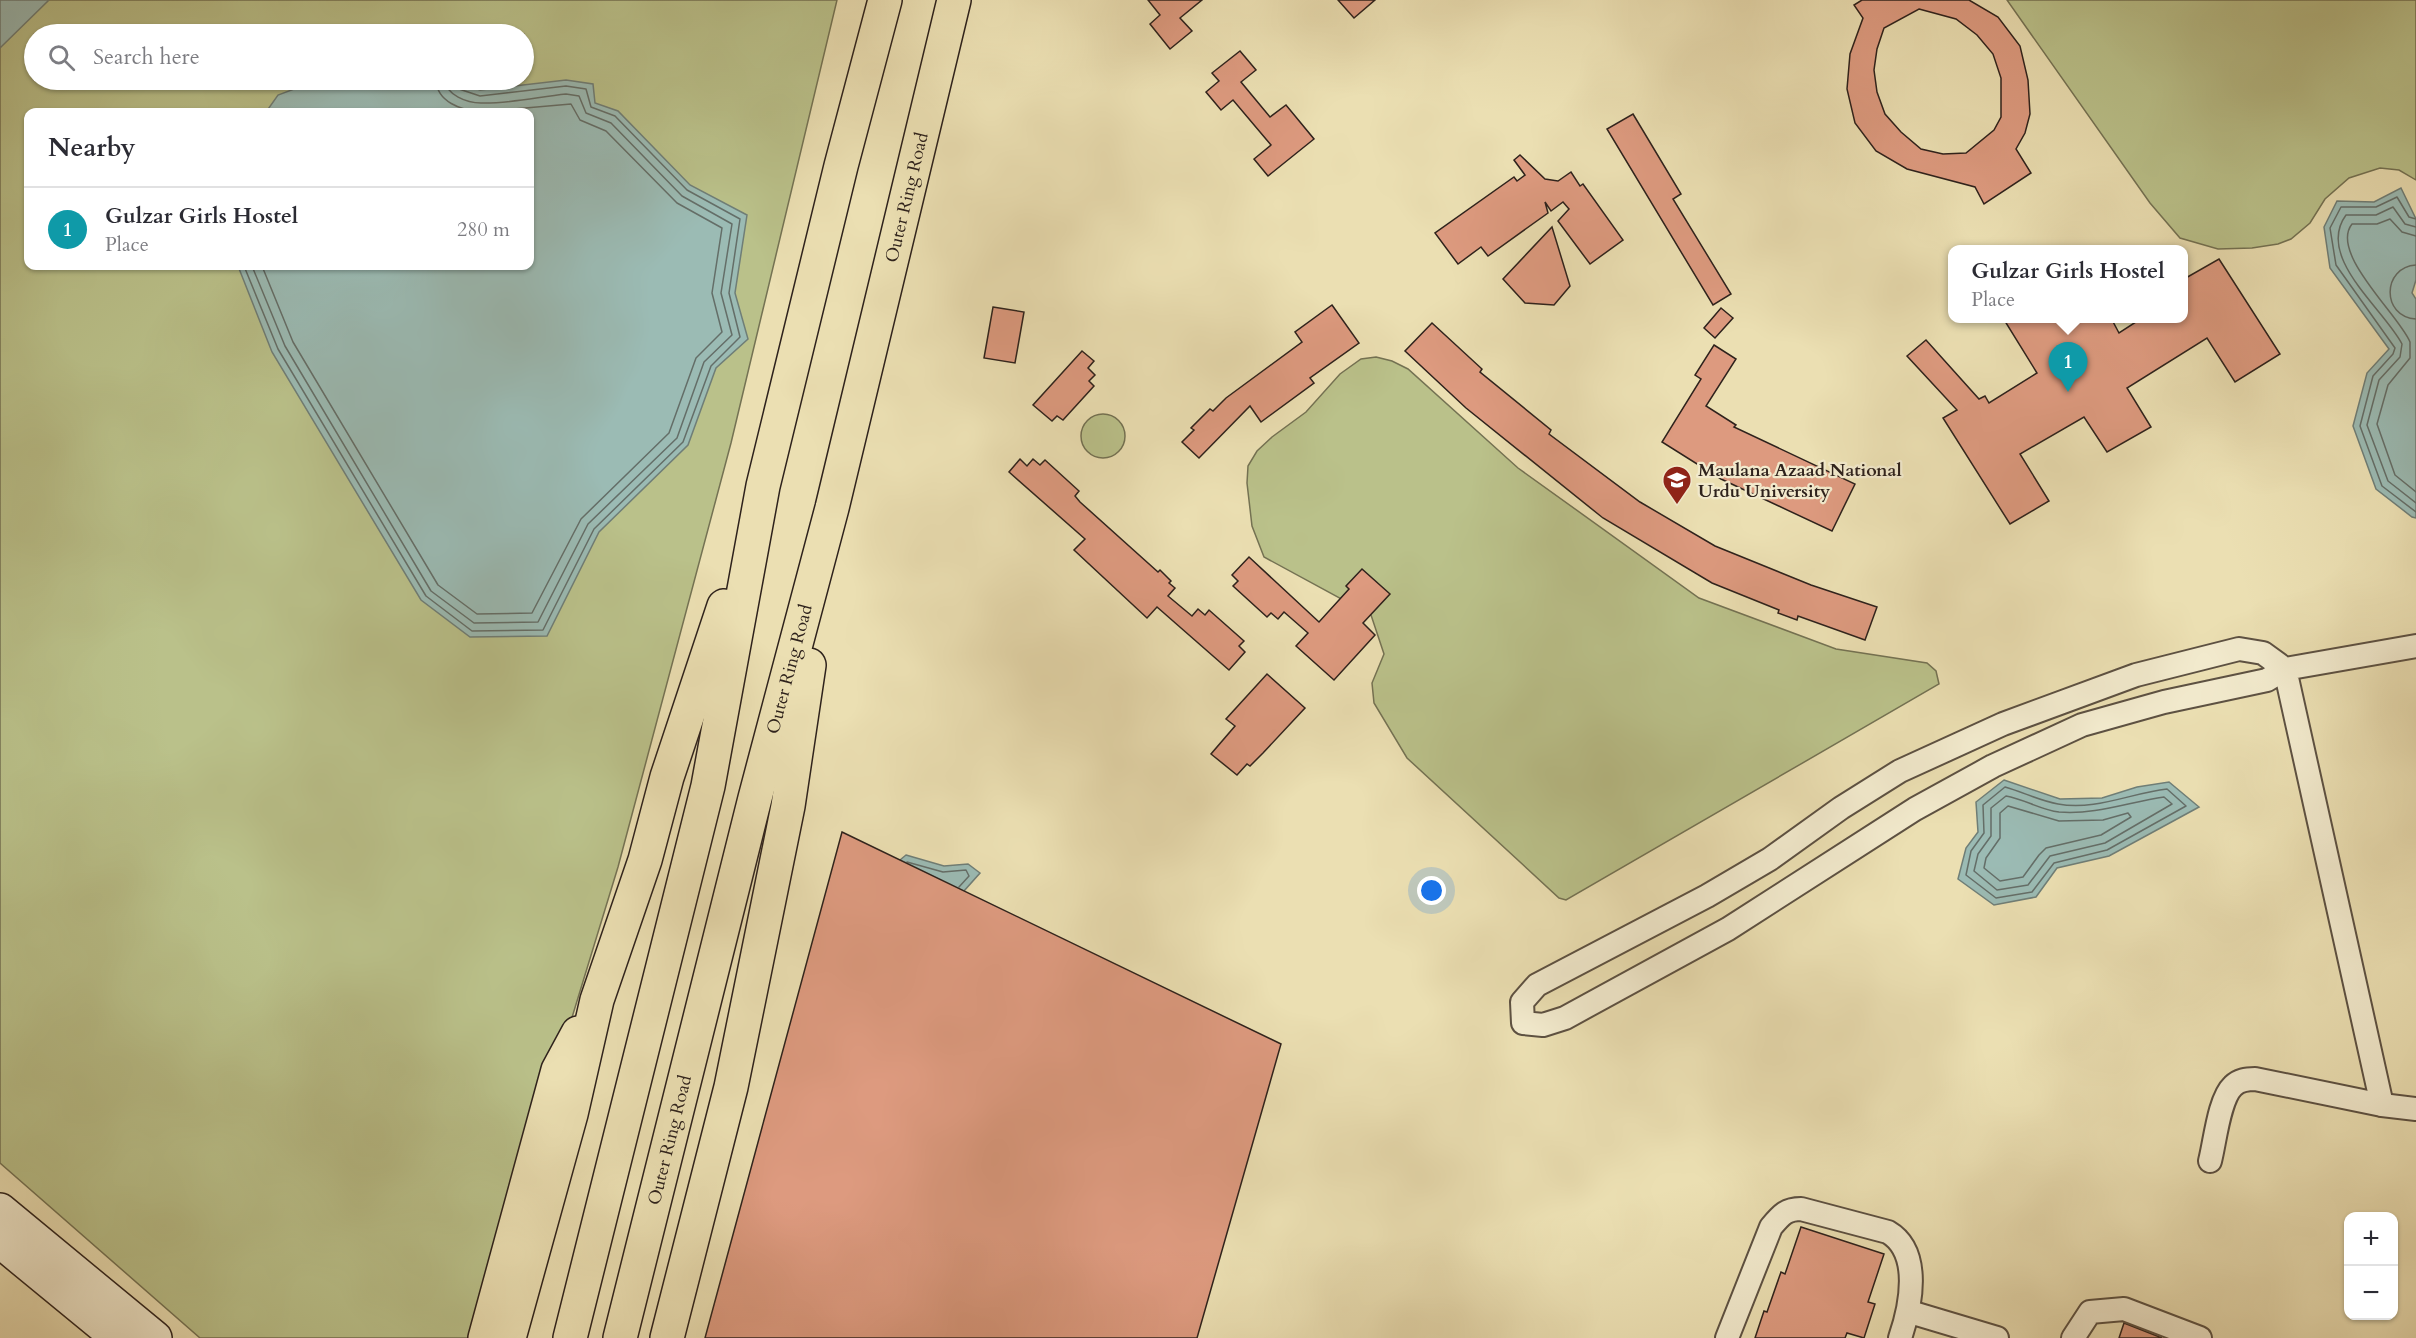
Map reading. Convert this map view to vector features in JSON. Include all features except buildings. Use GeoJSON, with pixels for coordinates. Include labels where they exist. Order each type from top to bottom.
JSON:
{"type":"FeatureCollection","features":[{"type":"Feature","properties":{"kind":"highway"},"geometry":{"type":"LineString","coordinates":[[570,1338],[708,786],[763,486],[841,166],[885,0]]}},
{"type":"Feature","properties":{"kind":"highway","name":"Outer Ring Road"},"geometry":{"type":"LineString","coordinates":[[620,1338],[733,882],[832,508],[954,0]]}},
{"type":"Feature","properties":{"kind":"highway"},"geometry":{"type":"LineString","coordinates":[[509,1338],[571,1114],[597,1000],[645,860],[668,777],[763,486]]}},
{"type":"Feature","properties":{"kind":"highway"},"geometry":{"type":"LineString","coordinates":[[667,1338],[731,1087],[788,806],[832,508]]}},
{"type":"Feature","properties":{"kind":"highway"},"geometry":{"type":"LineString","coordinates":[[485,1338],[558,1070],[597,1000]]}},
{"type":"Feature","properties":{"kind":"main road"},"geometry":{"type":"LineString","coordinates":[[0,1210],[155,1338]]}},
{"type":"Feature","properties":{"kind":"main road"},"geometry":{"type":"LineString","coordinates":[[0,1241],[118,1338]]}},
{"type":"Feature","properties":{"kind":"street"},"geometry":{"type":"LineString","coordinates":[[2382,1104],[2285,669],[2263,653],[2239,649],[2136,675],[1992,728],[1900,771],[1841,808],[1761,864],[1707,896],[1537,985],[1522,1002],[1523,1023],[1543,1025],[1565,1018],[1728,929],[1915,809],[2002,762],[2082,725],[2164,702],[2267,680],[2285,669],[2416,646]]}},
{"type":"Feature","properties":{"kind":"street"},"geometry":{"type":"LineString","coordinates":[[2210,1161],[2225,1097],[2232,1087],[2243,1080],[2255,1079],[2382,1104],[2416,1108]]}},
{"type":"Feature","properties":{"kind":"street"},"geometry":{"type":"LineString","coordinates":[[1727,1338],[1771,1227],[1781,1214],[1789,1209],[1801,1209],[1888,1232],[1899,1238],[1907,1251],[1910,1266],[1910,1311],[1900,1338]]}},
{"type":"Feature","properties":{"kind":"street"},"geometry":{"type":"LineString","coordinates":[[2073,1338],[2090,1312],[2124,1309],[2200,1338]]}},
{"type":"Feature","properties":{"kind":"street"},"geometry":{"type":"LineString","coordinates":[[1910,1311],[1996,1338]]}},
{"type":"Feature","properties":{"kind":"green space"},"geometry":{"type":"Polygon","coordinates":[[[0,0],[837,0],[731,443],[618,867],[474,1338],[200,1338],[0,1163],[0,0]]]}},
{"type":"Feature","properties":{"kind":"green space"},"geometry":{"type":"Polygon","coordinates":[[[2007,0],[2416,0],[2416,180],[2399,170],[2380,168],[2349,178],[2325,199],[2310,223],[2291,239],[2278,244],[2252,248],[2218,249],[2180,238],[2150,203],[2007,0]]]}},
{"type":"Feature","properties":{"kind":"green space"},"geometry":{"type":"Polygon","coordinates":[[[1376,357],[1392,361],[1408,369],[1518,468],[1699,598],[1836,649],[1927,663],[1936,671],[1939,684],[1566,900],[1559,898],[1407,758],[1374,703],[1372,683],[1384,654],[1371,615],[1264,557],[1252,526],[1247,483],[1248,466],[1257,451],[1306,412],[1340,374],[1361,359],[1376,357]]]}},
{"type":"Feature","properties":{"kind":"green space"},"geometry":{"type":"Polygon","coordinates":[[[1103,414],[1119,420],[1125,436],[1119,452],[1103,458],[1087,452],[1081,436],[1087,420],[1103,414]]]}},
{"type":"Feature","properties":{"kind":"water"},"geometry":{"type":"Polygon","coordinates":[[[0,0],[49,0],[24,24],[0,48],[0,0]]]}},
{"type":"Feature","properties":{"kind":"water"},"geometry":{"type":"Polygon","coordinates":[[[566,80],[593,84],[595,103],[618,111],[690,185],[747,215],[735,293],[748,339],[716,368],[688,445],[599,532],[547,636],[470,637],[421,600],[272,352],[240,270],[534,270],[534,108],[269,108],[278,95],[291,90],[534,90],[534,84],[566,80]]]}},
{"type":"Feature","properties":{"kind":"water"},"geometry":{"type":"Polygon","coordinates":[[[2401,188],[2416,219],[2416,280],[2412,293],[2416,299],[2416,518],[2376,489],[2353,426],[2367,373],[2389,349],[2330,268],[2324,227],[2337,201],[2374,202],[2401,188]]]}},
{"type":"Feature","properties":{"kind":"water"},"geometry":{"type":"Polygon","coordinates":[[[2004,780],[2060,799],[2102,798],[2137,787],[2169,782],[2199,807],[2109,856],[2057,868],[2036,897],[1994,905],[1958,879],[1966,848],[1978,832],[1976,802],[2004,780]]]}},
{"type":"Feature","properties":{"kind":"water"},"geometry":{"type":"Polygon","coordinates":[[[906,855],[944,866],[968,864],[980,873],[955,901],[888,870],[906,855]]]}},
{"type":"Feature","properties":{"kind":"place","name":"Gulzar Girls Hostel"},"geometry":{"type":"Point","coordinates":[2068,392]}},
{"type":"Feature","properties":{"kind":"place","name":"Maulana Azaad National Urdu University"},"geometry":{"type":"Point","coordinates":[1677,506]}}]}
